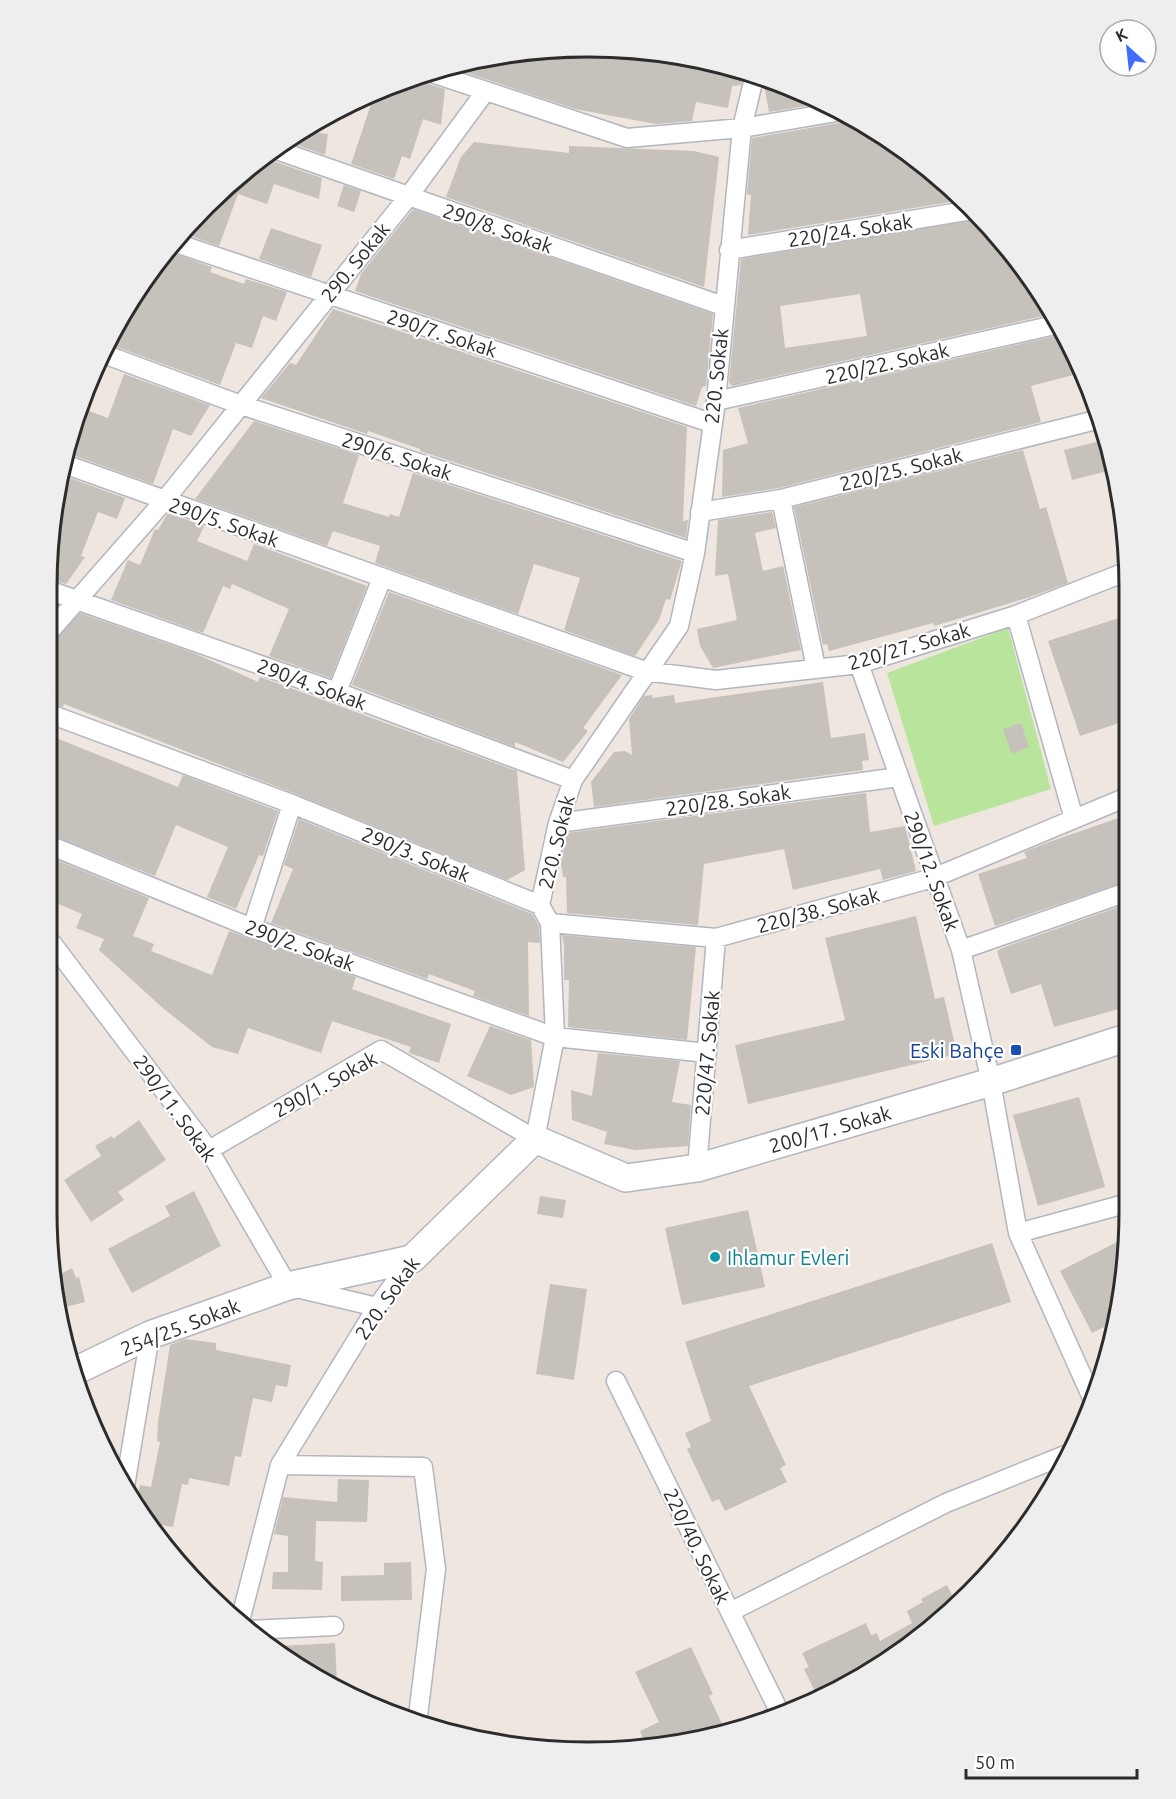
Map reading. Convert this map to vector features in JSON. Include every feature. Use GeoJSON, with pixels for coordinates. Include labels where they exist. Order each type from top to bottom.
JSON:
{"type":"FeatureCollection","features":[{"type":"Feature","properties":{"kind":"street"},"geometry":{"type":"LineString","coordinates":[[444,77],[627,138],[742,128],[826,114]]}},
{"type":"Feature","properties":{"kind":"street","name":"220. Sokak"},"geometry":{"type":"LineString","coordinates":[[242,1613],[280,1465],[377,1307],[412,1259],[535,1140],[555,1037],[550,923],[540,905],[558,823],[573,780],[645,671],[679,626],[695,553],[711,423],[716,401],[723,306],[742,128],[753,83]]}},
{"type":"Feature","properties":{"kind":"street","name":"290. Sokak"},"geometry":{"type":"LineString","coordinates":[[57,622],[164,501],[408,197],[485,92]]}},
{"type":"Feature","properties":{"kind":"street","name":"290/8. Sokak"},"geometry":{"type":"LineString","coordinates":[[284,153],[723,306]]}},
{"type":"Feature","properties":{"kind":"street","name":"220/24. Sokak"},"geometry":{"type":"LineString","coordinates":[[729,250],[962,212]]}},
{"type":"Feature","properties":{"kind":"street","name":"290/7. Sokak"},"geometry":{"type":"LineString","coordinates":[[183,245],[711,423]]}},
{"type":"Feature","properties":{"kind":"street","name":"220/22. Sokak"},"geometry":{"type":"LineString","coordinates":[[716,401],[1050,326]]}},
{"type":"Feature","properties":{"kind":"street","name":"290/6. Sokak"},"geometry":{"type":"LineString","coordinates":[[110,356],[241,405],[695,553]]}},
{"type":"Feature","properties":{"kind":"street","name":"220/25. Sokak"},"geometry":{"type":"LineString","coordinates":[[700,512],[781,500],[1092,421]]}},
{"type":"Feature","properties":{"kind":"street","name":"290/5. Sokak"},"geometry":{"type":"LineString","coordinates":[[71,467],[645,671]]}},
{"type":"Feature","properties":{"kind":"street"},"geometry":{"type":"LineString","coordinates":[[781,500],[816,668]]}},
{"type":"Feature","properties":{"kind":"street","name":"220/27. Sokak"},"geometry":{"type":"LineString","coordinates":[[645,671],[716,680],[859,664],[1016,615],[1119,575]]}},
{"type":"Feature","properties":{"kind":"street"},"geometry":{"type":"LineString","coordinates":[[337,692],[382,578]]}},
{"type":"Feature","properties":{"kind":"street","name":"290/4. Sokak"},"geometry":{"type":"LineString","coordinates":[[57,593],[337,692],[573,780]]}},
{"type":"Feature","properties":{"kind":"street"},"geometry":{"type":"LineString","coordinates":[[1016,615],[1074,819]]}},
{"type":"Feature","properties":{"kind":"street","name":"290/12. Sokak"},"geometry":{"type":"LineString","coordinates":[[859,664],[933,878],[961,950],[991,1082],[1018,1233],[1088,1389]]}},
{"type":"Feature","properties":{"kind":"street","name":"290/3. Sokak"},"geometry":{"type":"LineString","coordinates":[[57,717],[292,804],[540,905]]}},
{"type":"Feature","properties":{"kind":"street","name":"220/28. Sokak"},"geometry":{"type":"LineString","coordinates":[[558,823],[899,777]]}},
{"type":"Feature","properties":{"kind":"street","name":"220/38. Sokak"},"geometry":{"type":"LineString","coordinates":[[550,923],[716,938],[933,878],[1119,800]]}},
{"type":"Feature","properties":{"kind":"street"},"geometry":{"type":"LineString","coordinates":[[252,928],[292,804]]}},
{"type":"Feature","properties":{"kind":"street","name":"290/2. Sokak"},"geometry":{"type":"LineString","coordinates":[[57,849],[252,928],[555,1037],[707,1053]]}},
{"type":"Feature","properties":{"kind":"street"},"geometry":{"type":"LineString","coordinates":[[961,950],[1119,895]]}},
{"type":"Feature","properties":{"kind":"street","name":"220/47. Sokak"},"geometry":{"type":"LineString","coordinates":[[697,1168],[716,938]]}},
{"type":"Feature","properties":{"kind":"street","name":"290/11. Sokak"},"geometry":{"type":"LineString","coordinates":[[57,950],[209,1150],[288,1286]]}},
{"type":"Feature","properties":{"kind":"street","name":"200/17. Sokak"},"geometry":{"type":"LineString","coordinates":[[535,1140],[626,1178],[697,1168],[991,1082],[1119,1040]]}},
{"type":"Feature","properties":{"kind":"street","name":"290/1. Sokak"},"geometry":{"type":"LineString","coordinates":[[209,1150],[381,1050],[535,1140]]}},
{"type":"Feature","properties":{"kind":"street"},"geometry":{"type":"LineString","coordinates":[[1018,1233],[1119,1206]]}},
{"type":"Feature","properties":{"kind":"street","name":"254/25. Sokak"},"geometry":{"type":"LineString","coordinates":[[81,1368],[150,1335],[288,1286],[412,1259]]}},
{"type":"Feature","properties":{"kind":"street"},"geometry":{"type":"LineString","coordinates":[[288,1286],[377,1307]]}},
{"type":"Feature","properties":{"kind":"street"},"geometry":{"type":"LineString","coordinates":[[127,1474],[150,1335]]}},
{"type":"Feature","properties":{"kind":"street","name":"220/40. Sokak"},"geometry":{"type":"LineString","coordinates":[[616,1381],[777,1707]]}},
{"type":"Feature","properties":{"kind":"street"},"geometry":{"type":"LineString","coordinates":[[730,1612],[946,1503],[1058,1458]]}},
{"type":"Feature","properties":{"kind":"street"},"geometry":{"type":"LineString","coordinates":[[280,1465],[423,1467],[436,1569],[418,1714]]}},
{"type":"Feature","properties":{"kind":"street"},"geometry":{"type":"LineString","coordinates":[[262,1629],[334,1626]]}},
{"type":"Feature","properties":{"kind":"green space"},"geometry":{"type":"Polygon","coordinates":[[[1008,628],[1051,789],[934,826],[887,673],[1008,628]]]}},
{"type":"Feature","properties":{"kind":"building"},"geometry":{"type":"Polygon","coordinates":[[[553,58],[623,58],[692,67],[742,80],[741,85],[732,86],[728,108],[696,102],[692,121],[656,124],[575,109],[464,72],[553,58]]]}},
{"type":"Feature","properties":{"kind":"building"},"geometry":{"type":"Polygon","coordinates":[[[425,83],[445,89],[441,125],[423,119],[410,159],[402,156],[394,179],[351,164],[371,103],[425,83]]]}},
{"type":"Feature","properties":{"kind":"building"},"geometry":{"type":"Polygon","coordinates":[[[765,87],[809,105],[769,112],[765,87]]]}},
{"type":"Feature","properties":{"kind":"building"},"geometry":{"type":"Polygon","coordinates":[[[843,122],[883,146],[951,202],[748,235],[751,195],[747,194],[752,138],[843,122]]]}},
{"type":"Feature","properties":{"kind":"building"},"geometry":{"type":"Polygon","coordinates":[[[316,132],[328,134],[325,155],[296,144],[316,132]]]}},
{"type":"Feature","properties":{"kind":"building"},"geometry":{"type":"Polygon","coordinates":[[[474,142],[569,153],[569,146],[694,151],[719,157],[704,287],[446,197],[461,157],[474,142]]]}},
{"type":"Feature","properties":{"kind":"building"},"geometry":{"type":"Polygon","coordinates":[[[273,161],[322,178],[319,199],[274,184],[267,204],[238,194],[219,246],[191,236],[238,189],[273,161]]]}},
{"type":"Feature","properties":{"kind":"building"},"geometry":{"type":"Polygon","coordinates":[[[344,185],[361,191],[354,212],[337,206],[344,185]]]}},
{"type":"Feature","properties":{"kind":"building"},"geometry":{"type":"Polygon","coordinates":[[[413,209],[713,314],[706,386],[702,387],[696,406],[355,291],[361,274],[413,209]]]}},
{"type":"Feature","properties":{"kind":"building"},"geometry":{"type":"Polygon","coordinates":[[[970,220],[1009,265],[1044,316],[732,386],[729,382],[741,259],[970,220]],[[860,294],[780,306],[785,348],[867,336],[860,294]]]}},
{"type":"Feature","properties":{"kind":"building"},"geometry":{"type":"Polygon","coordinates":[[[271,228],[322,245],[311,277],[259,259],[271,228]]]}},
{"type":"Feature","properties":{"kind":"building"},"geometry":{"type":"Polygon","coordinates":[[[176,254],[212,267],[210,272],[244,284],[246,279],[287,292],[276,321],[263,316],[252,348],[236,343],[220,385],[115,346],[146,293],[176,254]]]}},
{"type":"Feature","properties":{"kind":"building"},"geometry":{"type":"Polygon","coordinates":[[[333,309],[687,427],[683,521],[688,520],[686,538],[420,451],[420,449],[368,431],[367,434],[261,398],[290,363],[296,365],[333,309]]]}},
{"type":"Feature","properties":{"kind":"building"},"geometry":{"type":"Polygon","coordinates":[[[1055,336],[1074,375],[1031,386],[1041,422],[779,488],[722,497],[723,450],[748,443],[738,408],[1055,336]]]}},
{"type":"Feature","properties":{"kind":"building"},"geometry":{"type":"Polygon","coordinates":[[[124,374],[210,405],[191,436],[173,429],[153,484],[74,455],[88,410],[108,418],[124,374]]]}},
{"type":"Feature","properties":{"kind":"building"},"geometry":{"type":"Polygon","coordinates":[[[254,421],[359,455],[343,503],[389,517],[390,514],[399,517],[413,473],[682,561],[670,600],[666,599],[659,620],[635,656],[564,630],[580,578],[534,564],[518,614],[375,563],[380,546],[333,531],[327,546],[195,499],[254,421]]]}},
{"type":"Feature","properties":{"kind":"building"},"geometry":{"type":"Polygon","coordinates":[[[1098,441],[1106,472],[1072,480],[1064,450],[1098,441]]]}},
{"type":"Feature","properties":{"kind":"building"},"geometry":{"type":"Polygon","coordinates":[[[1023,450],[1040,509],[1046,507],[1068,583],[934,626],[933,623],[829,651],[827,644],[823,645],[794,507],[1023,450]]]}},
{"type":"Feature","properties":{"kind":"building"},"geometry":{"type":"Polygon","coordinates":[[[69,478],[125,498],[117,519],[98,512],[81,556],[85,557],[66,584],[57,582],[58,553],[69,478]]]}},
{"type":"Feature","properties":{"kind":"building"},"geometry":{"type":"Polygon","coordinates":[[[772,512],[776,528],[755,533],[763,571],[783,566],[801,650],[713,668],[700,646],[697,629],[737,620],[728,574],[715,576],[718,520],[772,512]]]}},
{"type":"Feature","properties":{"kind":"building"},"geometry":{"type":"Polygon","coordinates":[[[168,513],[204,526],[197,541],[247,561],[254,544],[367,586],[331,678],[269,656],[289,609],[232,584],[230,589],[223,586],[203,633],[111,600],[128,560],[140,565],[155,529],[158,530],[168,513]]]}},
{"type":"Feature","properties":{"kind":"building"},"geometry":{"type":"Polygon","coordinates":[[[389,592],[622,675],[583,728],[588,731],[563,762],[515,742],[515,747],[352,685],[389,592]]]}},
{"type":"Feature","properties":{"kind":"building"},"geometry":{"type":"Polygon","coordinates":[[[80,613],[194,653],[258,682],[260,677],[517,771],[525,870],[507,880],[296,794],[64,704],[63,707],[57,705],[57,637],[80,613]]]}},
{"type":"Feature","properties":{"kind":"building"},"geometry":{"type":"Polygon","coordinates":[[[1119,618],[1119,723],[1080,736],[1048,641],[1119,618]]]}},
{"type":"Feature","properties":{"kind":"building"},"geometry":{"type":"Polygon","coordinates":[[[823,682],[831,738],[865,733],[869,760],[862,761],[863,770],[594,807],[591,782],[614,752],[625,751],[632,755],[629,719],[644,696],[652,695],[652,698],[674,695],[675,703],[823,682]]]}},
{"type":"Feature","properties":{"kind":"building"},"geometry":{"type":"Polygon","coordinates":[[[1021,723],[1029,747],[1012,754],[1003,729],[1021,723]]]}},
{"type":"Feature","properties":{"kind":"building"},"geometry":{"type":"Polygon","coordinates":[[[57,738],[178,787],[183,775],[278,811],[263,856],[259,855],[236,909],[207,897],[228,847],[176,825],[155,876],[57,837],[57,738]]]}},
{"type":"Feature","properties":{"kind":"building"},"geometry":{"type":"Polygon","coordinates":[[[866,793],[870,832],[905,826],[916,871],[883,880],[880,869],[793,890],[784,849],[704,864],[698,925],[567,913],[566,877],[563,877],[561,863],[567,833],[866,793]]]}},
{"type":"Feature","properties":{"kind":"building"},"geometry":{"type":"Polygon","coordinates":[[[1119,818],[1119,884],[995,926],[978,874],[1027,858],[1024,852],[1119,818]]]}},
{"type":"Feature","properties":{"kind":"building"},"geometry":{"type":"Polygon","coordinates":[[[299,819],[532,914],[539,926],[540,943],[528,942],[529,1016],[473,996],[475,991],[429,974],[427,979],[271,923],[293,869],[284,865],[299,819]]]}},
{"type":"Feature","properties":{"kind":"building"},"geometry":{"type":"Polygon","coordinates":[[[57,860],[149,898],[133,936],[154,944],[151,951],[212,975],[229,931],[356,977],[352,989],[451,1024],[439,1063],[409,1053],[411,1047],[332,1021],[321,1053],[248,1028],[238,1054],[212,1047],[164,1009],[99,950],[104,939],[76,928],[82,914],[57,903],[57,860]]]}},
{"type":"Feature","properties":{"kind":"building"},"geometry":{"type":"Polygon","coordinates":[[[1119,907],[1119,1009],[1054,1027],[1041,984],[1011,994],[997,951],[1119,907]]]}},
{"type":"Feature","properties":{"kind":"building"},"geometry":{"type":"Polygon","coordinates":[[[916,916],[935,999],[944,997],[957,1054],[748,1104],[735,1045],[845,1020],[825,938],[916,916]]]}},
{"type":"Feature","properties":{"kind":"building"},"geometry":{"type":"Polygon","coordinates":[[[562,935],[696,947],[687,1040],[568,1027],[569,980],[564,980],[562,935]]]}},
{"type":"Feature","properties":{"kind":"building"},"geometry":{"type":"Polygon","coordinates":[[[490,1026],[531,1040],[534,1087],[511,1095],[467,1076],[490,1026]]]}},
{"type":"Feature","properties":{"kind":"building"},"geometry":{"type":"Polygon","coordinates":[[[598,1053],[680,1061],[672,1102],[691,1105],[688,1146],[635,1150],[604,1144],[607,1132],[572,1120],[571,1090],[592,1096],[598,1053]]]}},
{"type":"Feature","properties":{"kind":"building"},"geometry":{"type":"Polygon","coordinates":[[[1079,1097],[1105,1187],[1038,1206],[1013,1115],[1079,1097]]]}},
{"type":"Feature","properties":{"kind":"building"},"geometry":{"type":"Polygon","coordinates":[[[139,1120],[166,1160],[118,1192],[124,1200],[91,1222],[64,1180],[101,1156],[95,1146],[112,1136],[113,1139],[139,1120]]]}},
{"type":"Feature","properties":{"kind":"building"},"geometry":{"type":"Polygon","coordinates":[[[194,1191],[221,1246],[132,1293],[108,1249],[170,1216],[165,1206],[194,1191]]]}},
{"type":"Feature","properties":{"kind":"building"},"geometry":{"type":"Polygon","coordinates":[[[540,1196],[566,1200],[563,1218],[537,1214],[540,1196]]]}},
{"type":"Feature","properties":{"kind":"building","name":"Ihlamur Evleri"},"geometry":{"type":"Polygon","coordinates":[[[748,1210],[765,1287],[682,1305],[665,1228],[748,1210]]]}},
{"type":"Feature","properties":{"kind":"building"},"geometry":{"type":"Polygon","coordinates":[[[1118,1241],[1106,1326],[1092,1333],[1060,1271],[1118,1241]]]}},
{"type":"Feature","properties":{"kind":"building"},"geometry":{"type":"Polygon","coordinates":[[[992,1243],[1011,1302],[749,1386],[786,1465],[780,1468],[787,1482],[725,1511],[719,1499],[712,1502],[687,1449],[691,1447],[685,1433],[711,1421],[685,1342],[992,1243]]]}},
{"type":"Feature","properties":{"kind":"building"},"geometry":{"type":"Polygon","coordinates":[[[72,1268],[76,1278],[79,1277],[85,1302],[66,1307],[61,1274],[72,1268]]]}},
{"type":"Feature","properties":{"kind":"building"},"geometry":{"type":"Polygon","coordinates":[[[550,1284],[587,1289],[574,1380],[536,1374],[550,1284]]]}},
{"type":"Feature","properties":{"kind":"building"},"geometry":{"type":"Polygon","coordinates":[[[185,1339],[216,1343],[216,1350],[291,1365],[287,1387],[276,1385],[272,1402],[253,1398],[241,1457],[235,1456],[229,1486],[189,1478],[188,1485],[182,1484],[173,1527],[160,1524],[138,1493],[140,1485],[151,1487],[160,1442],[157,1441],[158,1422],[170,1345],[185,1339]]]}},
{"type":"Feature","properties":{"kind":"building"},"geometry":{"type":"Polygon","coordinates":[[[338,1479],[369,1480],[367,1522],[316,1521],[315,1561],[323,1562],[322,1590],[272,1589],[273,1572],[288,1572],[288,1536],[274,1534],[283,1497],[337,1502],[338,1479]]]}},
{"type":"Feature","properties":{"kind":"building"},"geometry":{"type":"Polygon","coordinates":[[[411,1562],[412,1600],[341,1601],[341,1576],[384,1575],[384,1563],[411,1562]]]}},
{"type":"Feature","properties":{"kind":"building"},"geometry":{"type":"Polygon","coordinates":[[[947,1585],[953,1596],[883,1653],[815,1691],[804,1669],[809,1667],[802,1653],[866,1623],[871,1635],[877,1633],[880,1641],[912,1623],[907,1611],[923,1602],[921,1599],[947,1585]]]}},
{"type":"Feature","properties":{"kind":"building"},"geometry":{"type":"Polygon","coordinates":[[[335,1643],[337,1679],[283,1646],[335,1643]]]}},
{"type":"Feature","properties":{"kind":"building"},"geometry":{"type":"Polygon","coordinates":[[[691,1647],[713,1694],[709,1696],[722,1725],[692,1732],[643,1739],[640,1731],[659,1722],[635,1672],[691,1647]]]}},
{"type":"Feature","properties":{"kind":"place","name":"Eski Bahçe"},"geometry":{"type":"Point","coordinates":[1016,1050]}},
{"type":"Feature","properties":{"kind":"place","name":"Ihlamur Evleri"},"geometry":{"type":"Point","coordinates":[715,1257]}}]}
